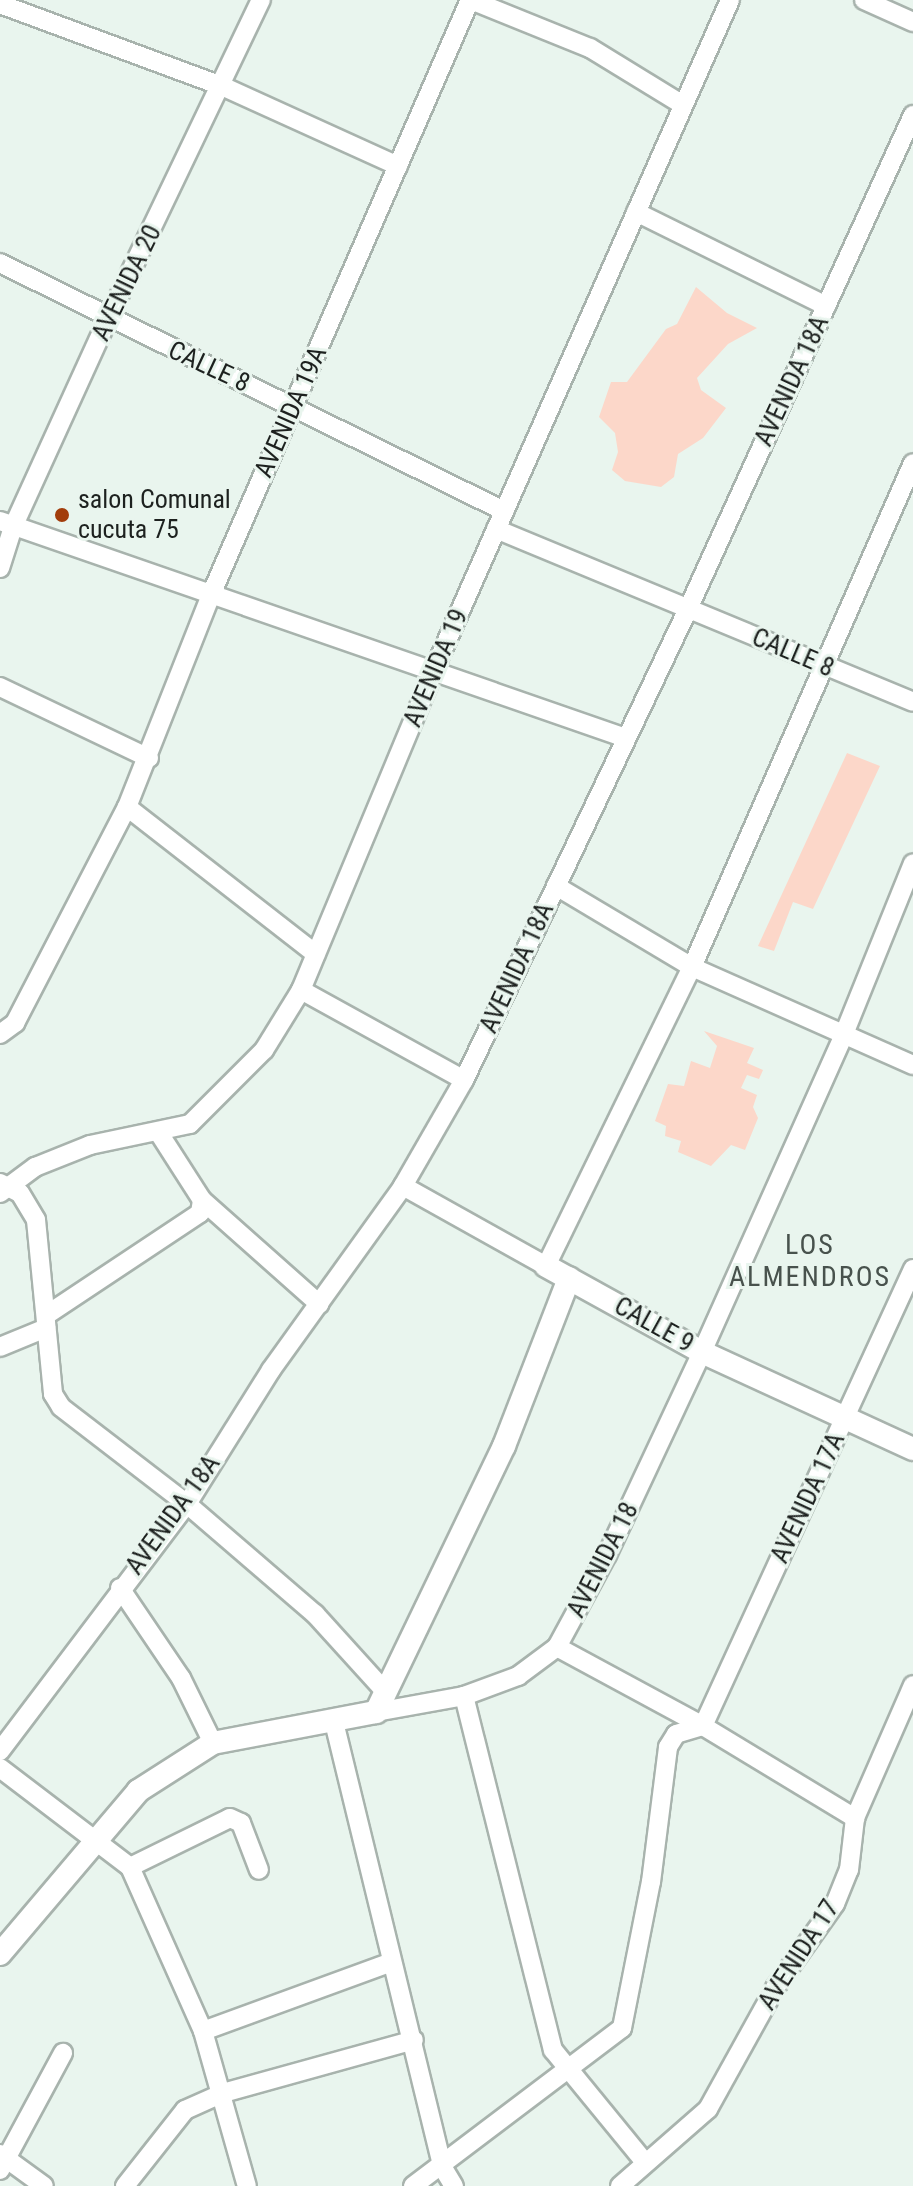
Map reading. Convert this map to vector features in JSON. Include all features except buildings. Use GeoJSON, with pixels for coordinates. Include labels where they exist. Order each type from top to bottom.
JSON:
{"type":"FeatureCollection","features":[{"type":"Feature","properties":{"kind":"street","name":"AVENIDA 20"},"geometry":{"type":"LineString","coordinates":[[0,568],[7,524],[224,87],[261,0]]}},
{"type":"Feature","properties":{"kind":"street"},"geometry":{"type":"LineString","coordinates":[[471,0],[611,58],[683,105]]}},
{"type":"Feature","properties":{"kind":"street","name":"AVENIDA 19A"},"geometry":{"type":"LineString","coordinates":[[0,1034],[15,1023],[127,807],[149,758],[210,597],[471,0]]}},
{"type":"Feature","properties":{"kind":"street","name":"AVENIDA 19"},"geometry":{"type":"LineString","coordinates":[[2,1187],[90,1145],[159,1133],[190,1124],[227,1091],[264,1050],[301,990],[434,670],[730,0]]}},
{"type":"Feature","properties":{"kind":"street"},"geometry":{"type":"LineString","coordinates":[[864,0],[913,22]]}},
{"type":"Feature","properties":{"kind":"street"},"geometry":{"type":"LineString","coordinates":[[0,4],[224,87],[398,166]]}},
{"type":"Feature","properties":{"kind":"street","name":"AVENIDA 18A"},"geometry":{"type":"LineString","coordinates":[[0,1751],[120,1588],[187,1504],[271,1370],[403,1186],[464,1080],[688,609],[913,115]]}},
{"type":"Feature","properties":{"kind":"street"},"geometry":{"type":"LineString","coordinates":[[636,212],[826,306]]}},
{"type":"Feature","properties":{"kind":"street","name":"CALLE 8"},"geometry":{"type":"LineString","coordinates":[[0,263],[108,319],[293,406],[504,511]]}},
{"type":"Feature","properties":{"kind":"street"},"geometry":{"type":"LineString","coordinates":[[546,1266],[692,967],[821,666],[913,463]]}},
{"type":"Feature","properties":{"kind":"street"},"geometry":{"type":"LineString","coordinates":[[7,524],[210,597],[434,670],[626,738]]}},
{"type":"Feature","properties":{"kind":"street","name":"CALLE 8"},"geometry":{"type":"LineString","coordinates":[[496,529],[913,702]]}},
{"type":"Feature","properties":{"kind":"street"},"geometry":{"type":"LineString","coordinates":[[0,687],[149,758]]}},
{"type":"Feature","properties":{"kind":"street"},"geometry":{"type":"LineString","coordinates":[[127,807],[316,954]]}},
{"type":"Feature","properties":{"kind":"street","name":"AVENIDA 18"},"geometry":{"type":"LineString","coordinates":[[0,1954],[94,1837],[138,1791],[213,1743],[464,1696],[518,1676],[557,1647],[607,1555],[702,1352],[844,1034],[913,863]]}},
{"type":"Feature","properties":{"kind":"street"},"geometry":{"type":"LineString","coordinates":[[556,886],[692,967],[913,1065]]}},
{"type":"Feature","properties":{"kind":"street"},"geometry":{"type":"LineString","coordinates":[[301,990],[464,1080]]}},
{"type":"Feature","properties":{"kind":"street"},"geometry":{"type":"LineString","coordinates":[[159,1133],[202,1200],[319,1304]]}},
{"type":"Feature","properties":{"kind":"street","name":"CALLE 9"},"geometry":{"type":"LineString","coordinates":[[403,1186],[702,1352],[913,1449]]}},
{"type":"Feature","properties":{"kind":"street"},"geometry":{"type":"LineString","coordinates":[[2,1187],[20,1193],[36,1220],[53,1394],[61,1407],[187,1504],[315,1614],[384,1690]]}},
{"type":"Feature","properties":{"kind":"street"},"geometry":{"type":"LineString","coordinates":[[0,1347],[47,1321],[200,1213],[202,1200]]}},
{"type":"Feature","properties":{"kind":"street","name":"AVENIDA 17A"},"geometry":{"type":"LineString","coordinates":[[703,1726],[913,1269]]}},
{"type":"Feature","properties":{"kind":"street"},"geometry":{"type":"LineString","coordinates":[[376,1712],[504,1446],[569,1278]]}},
{"type":"Feature","properties":{"kind":"street"},"geometry":{"type":"LineString","coordinates":[[120,1588],[181,1678],[213,1743]]}},
{"type":"Feature","properties":{"kind":"street"},"geometry":{"type":"LineString","coordinates":[[557,1647],[703,1726],[855,1818]]}},
{"type":"Feature","properties":{"kind":"street","name":"AVENIDA 17"},"geometry":{"type":"LineString","coordinates":[[620,2186],[644,2161],[708,2109],[775,1988],[835,1904],[849,1870],[855,1818],[913,1685]]}},
{"type":"Feature","properties":{"kind":"street"},"geometry":{"type":"LineString","coordinates":[[464,1696],[553,2050],[644,2161]]}},
{"type":"Feature","properties":{"kind":"street"},"geometry":{"type":"LineString","coordinates":[[334,1722],[443,2168],[454,2186]]}},
{"type":"Feature","properties":{"kind":"street"},"geometry":{"type":"LineString","coordinates":[[413,2186],[443,2168],[624,2024],[651,1882],[668,1747],[676,1734],[703,1726]]}},
{"type":"Feature","properties":{"kind":"street"},"geometry":{"type":"LineString","coordinates":[[0,1768],[130,1867],[203,2031],[223,2093],[222,2110],[247,2186]]}},
{"type":"Feature","properties":{"kind":"street"},"geometry":{"type":"LineString","coordinates":[[130,1867],[230,1818],[241,1823],[259,1870]]}},
{"type":"Feature","properties":{"kind":"street"},"geometry":{"type":"LineString","coordinates":[[203,2031],[392,1962]]}},
{"type":"Feature","properties":{"kind":"street"},"geometry":{"type":"LineString","coordinates":[[125,2186],[185,2110],[223,2093],[414,2040]]}},
{"type":"Feature","properties":{"kind":"street"},"geometry":{"type":"LineString","coordinates":[[44,2186],[2,2161],[63,2053]]}},
{"type":"Feature","properties":{"kind":"shaded area"},"geometry":{"type":"Polygon","coordinates":[[[696,287],[727,313],[757,328],[728,344],[697,378],[701,390],[726,408],[703,438],[678,454],[674,477],[661,487],[625,481],[612,470],[618,452],[615,433],[599,417],[611,382],[627,382],[666,329],[677,324],[696,287]]]}},
{"type":"Feature","properties":{"kind":"shaded area"},"geometry":{"type":"Polygon","coordinates":[[[847,753],[880,766],[813,909],[793,902],[774,951],[758,946],[847,753]]]}},
{"type":"Feature","properties":{"kind":"shaded area"},"geometry":{"type":"Polygon","coordinates":[[[704,1031],[754,1048],[747,1063],[763,1070],[759,1079],[747,1075],[741,1088],[757,1095],[753,1107],[758,1118],[745,1150],[731,1145],[711,1166],[678,1152],[681,1141],[665,1136],[666,1126],[655,1121],[668,1084],[684,1086],[691,1061],[710,1068],[717,1046],[704,1031]]]}},
{"type":"Feature","properties":{"kind":"place","name":"salon Comunal cucuta 75"},"geometry":{"type":"Point","coordinates":[62,515]}},
{"type":"Feature","properties":{"kind":"district","name":"LOS ALMENDROS"},"geometry":{"type":"Point","coordinates":[810,1261]}}]}
